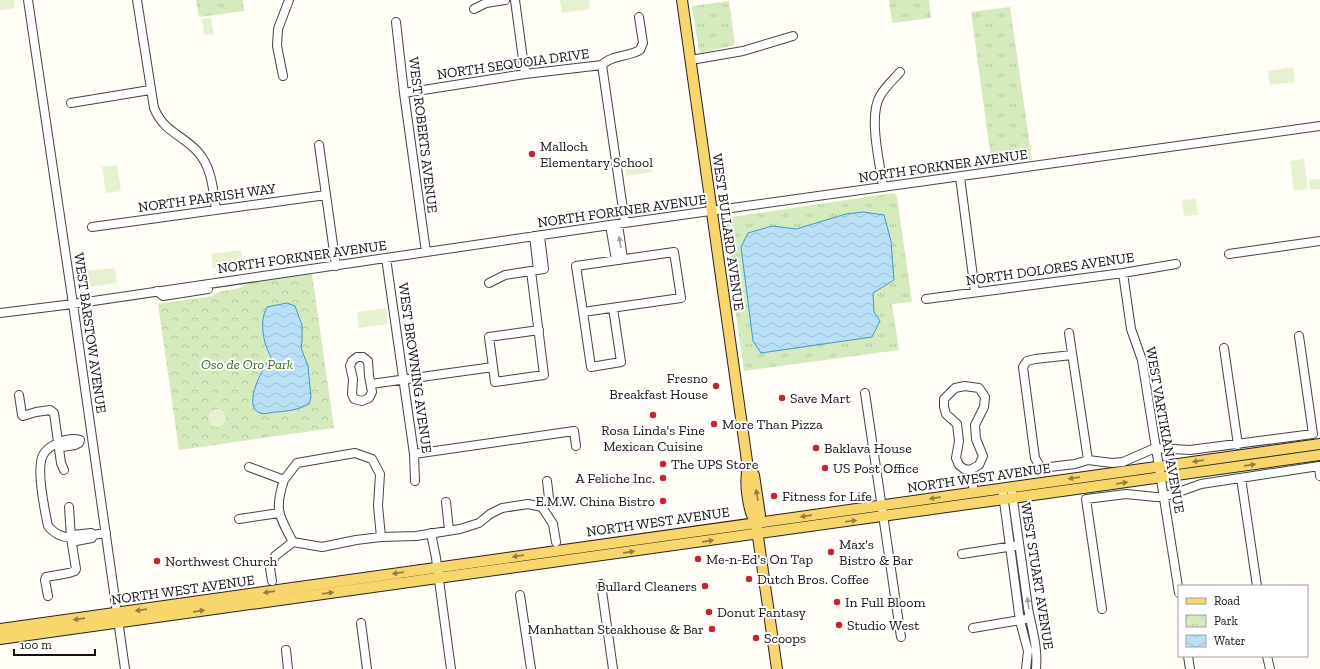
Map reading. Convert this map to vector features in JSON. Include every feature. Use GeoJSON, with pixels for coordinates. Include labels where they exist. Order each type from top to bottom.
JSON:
{"type":"FeatureCollection","features":[{"type":"Feature","properties":{"kind":"main road","name":"WEST BULLARD AVENUE"},"geometry":{"type":"LineString","coordinates":[[682,0],[712,211],[726,323],[748,468],[754,475],[760,515],[756,523],[757,534],[777,669]]}},
{"type":"Feature","properties":{"kind":"main road","name":"NORTH WEST AVENUE"},"geometry":{"type":"LineString","coordinates":[[0,629],[173,614],[522,567],[882,516],[1159,467],[1320,444]]}},
{"type":"Feature","properties":{"kind":"main road","name":"NORTH WEST AVENUE"},"geometry":{"type":"LineString","coordinates":[[0,639],[118,618],[437,568],[974,492],[1007,493],[1162,477],[1320,455]]}},
{"type":"Feature","properties":{"kind":"main road"},"geometry":{"type":"LineString","coordinates":[[522,567],[544,560],[609,549],[615,546],[616,542]]}},
{"type":"Feature","properties":{"kind":"street","name":"WEST BARSTOW AVENUE"},"geometry":{"type":"LineString","coordinates":[[28,0],[125,669]]}},
{"type":"Feature","properties":{"kind":"street"},"geometry":{"type":"LineString","coordinates":[[137,0],[154,108],[162,123],[197,151],[206,163],[211,178],[216,210]]}},
{"type":"Feature","properties":{"kind":"street"},"geometry":{"type":"LineString","coordinates":[[283,76],[277,46],[278,29],[289,0]]}},
{"type":"Feature","properties":{"kind":"street"},"geometry":{"type":"LineString","coordinates":[[474,9],[486,3],[505,0]]}},
{"type":"Feature","properties":{"kind":"street"},"geometry":{"type":"LineString","coordinates":[[515,0],[525,74]]}},
{"type":"Feature","properties":{"kind":"street","name":"NORTH SEQUOIA DRIVE"},"geometry":{"type":"LineString","coordinates":[[404,93],[525,74],[602,65],[606,61],[632,54],[640,50],[643,43],[639,17]]}},
{"type":"Feature","properties":{"kind":"street","name":"WEST ROBERTS AVENUE"},"geometry":{"type":"LineString","coordinates":[[396,22],[404,93],[426,252]]}},
{"type":"Feature","properties":{"kind":"street"},"geometry":{"type":"LineString","coordinates":[[691,60],[743,52],[793,36]]}},
{"type":"Feature","properties":{"kind":"street"},"geometry":{"type":"LineString","coordinates":[[602,65],[618,224],[619,260]]}},
{"type":"Feature","properties":{"kind":"street"},"geometry":{"type":"LineString","coordinates":[[883,187],[875,130],[875,108],[880,97],[900,72]]}},
{"type":"Feature","properties":{"kind":"street"},"geometry":{"type":"LineString","coordinates":[[71,103],[150,90]]}},
{"type":"Feature","properties":{"kind":"street","name":"NORTH FORKNER AVENUE"},"geometry":{"type":"LineString","coordinates":[[0,313],[73,304],[618,224],[1320,126]]}},
{"type":"Feature","properties":{"kind":"street"},"geometry":{"type":"LineString","coordinates":[[319,145],[336,266]]}},
{"type":"Feature","properties":{"kind":"street"},"geometry":{"type":"LineString","coordinates":[[960,177],[975,292]]}},
{"type":"Feature","properties":{"kind":"street","name":"NORTH PARRISH WAY"},"geometry":{"type":"LineString","coordinates":[[92,227],[326,195]]}},
{"type":"Feature","properties":{"kind":"street"},"geometry":{"type":"LineString","coordinates":[[537,236],[538,330],[544,375],[495,382],[489,337],[538,330]]}},
{"type":"Feature","properties":{"kind":"street"},"geometry":{"type":"LineString","coordinates":[[1229,254],[1320,241]]}},
{"type":"Feature","properties":{"kind":"street"},"geometry":{"type":"LineString","coordinates":[[583,312],[681,298],[674,252],[576,266],[591,367],[621,362],[613,308]]}},
{"type":"Feature","properties":{"kind":"street","name":"WEST BROWNING AVENUE"},"geometry":{"type":"LineString","coordinates":[[386,258],[414,454],[415,482]]}},
{"type":"Feature","properties":{"kind":"street","name":"NORTH DOLORES AVENUE"},"geometry":{"type":"LineString","coordinates":[[926,299],[1122,273],[1176,264]]}},
{"type":"Feature","properties":{"kind":"street"},"geometry":{"type":"LineString","coordinates":[[489,283],[505,275],[538,270]]}},
{"type":"Feature","properties":{"kind":"street","name":"WEST VARTIKIAN AVENUE"},"geometry":{"type":"LineString","coordinates":[[1122,273],[1131,329],[1142,360],[1155,448],[1162,477],[1178,587]]}},
{"type":"Feature","properties":{"kind":"street"},"geometry":{"type":"LineString","coordinates":[[1069,333],[1088,460]]}},
{"type":"Feature","properties":{"kind":"street","name":"NORTH WEST AVENUE"},"geometry":{"type":"LineString","coordinates":[[1072,355],[1034,359],[1027,361],[1023,367],[1035,458],[1040,468],[1075,464],[1088,460],[1112,463],[1123,462],[1155,448],[1190,450],[1238,445],[1313,434],[1300,336]]}},
{"type":"Feature","properties":{"kind":"street"},"geometry":{"type":"LineString","coordinates":[[1224,348],[1238,445]]}},
{"type":"Feature","properties":{"kind":"street"},"geometry":{"type":"LineString","coordinates":[[357,357],[363,357],[368,361],[371,384],[372,392],[369,398],[362,401],[354,399],[352,394],[353,379],[350,366],[357,357]]}},
{"type":"Feature","properties":{"kind":"street"},"geometry":{"type":"LineString","coordinates":[[371,384],[493,367]]}},
{"type":"Feature","properties":{"kind":"street"},"geometry":{"type":"LineString","coordinates":[[965,386],[979,388],[985,397],[984,407],[976,425],[976,439],[983,456],[979,465],[970,470],[964,469],[956,458],[959,441],[957,424],[946,414],[944,407],[944,399],[955,388],[965,386]]}},
{"type":"Feature","properties":{"kind":"street"},"geometry":{"type":"LineString","coordinates":[[865,393],[901,637]]}},
{"type":"Feature","properties":{"kind":"street"},"geometry":{"type":"LineString","coordinates":[[19,395],[23,416],[36,412],[52,410],[54,413],[58,444],[64,470]]}},
{"type":"Feature","properties":{"kind":"street"},"geometry":{"type":"LineString","coordinates":[[414,454],[574,431],[576,446]]}},
{"type":"Feature","properties":{"kind":"street"},"geometry":{"type":"LineString","coordinates":[[58,444],[63,447],[75,445],[80,440],[92,439]]}},
{"type":"Feature","properties":{"kind":"street"},"geometry":{"type":"LineString","coordinates":[[58,444],[48,448],[40,461],[40,473],[48,526],[61,537],[71,538],[73,535],[79,534],[91,533],[93,535],[106,533]]}},
{"type":"Feature","properties":{"kind":"street"},"geometry":{"type":"LineString","coordinates":[[293,542],[279,513],[279,496],[284,480],[297,462],[355,453],[372,459],[380,474],[378,506],[381,537]]}},
{"type":"Feature","properties":{"kind":"street"},"geometry":{"type":"LineString","coordinates":[[1102,609],[1086,499],[1126,494],[1156,497],[1164,496],[1201,484],[1319,466],[1320,476]]}},
{"type":"Feature","properties":{"kind":"street"},"geometry":{"type":"LineString","coordinates":[[249,468],[284,480]]}},
{"type":"Feature","properties":{"kind":"street"},"geometry":{"type":"LineString","coordinates":[[970,470],[974,492]]}},
{"type":"Feature","properties":{"kind":"street"},"geometry":{"type":"LineString","coordinates":[[1241,478],[1257,585]]}},
{"type":"Feature","properties":{"kind":"street"},"geometry":{"type":"LineString","coordinates":[[542,507],[549,498],[547,481]]}},
{"type":"Feature","properties":{"kind":"street","name":"WEST STUART AVENUE"},"geometry":{"type":"LineString","coordinates":[[1007,493],[1019,545],[1030,618],[1035,639],[1037,655],[1036,669]]}},
{"type":"Feature","properties":{"kind":"street","name":"WEST STUART AVENUE"},"geometry":{"type":"LineString","coordinates":[[1007,493],[1010,547],[1020,621],[1028,651],[1026,669]]}},
{"type":"Feature","properties":{"kind":"street"},"geometry":{"type":"LineString","coordinates":[[446,502],[449,530]]}},
{"type":"Feature","properties":{"kind":"street"},"geometry":{"type":"LineString","coordinates":[[272,581],[270,568],[275,556],[293,542],[322,547],[356,540],[381,537],[416,536],[479,524],[490,514],[502,508],[528,504],[542,507],[553,524],[556,542]]}},
{"type":"Feature","properties":{"kind":"street"},"geometry":{"type":"LineString","coordinates":[[48,596],[45,580],[46,577],[69,573],[75,570],[69,507]]}},
{"type":"Feature","properties":{"kind":"street"},"geometry":{"type":"LineString","coordinates":[[239,519],[279,513]]}},
{"type":"Feature","properties":{"kind":"street"},"geometry":{"type":"LineString","coordinates":[[430,533],[437,568],[451,669]]}},
{"type":"Feature","properties":{"kind":"street"},"geometry":{"type":"LineString","coordinates":[[962,554],[1019,545]]}},
{"type":"Feature","properties":{"kind":"street"},"geometry":{"type":"LineString","coordinates":[[601,584],[613,669]]}},
{"type":"Feature","properties":{"kind":"street"},"geometry":{"type":"LineString","coordinates":[[520,595],[531,669]]}},
{"type":"Feature","properties":{"kind":"street"},"geometry":{"type":"LineString","coordinates":[[973,628],[1020,621],[1030,618]]}},
{"type":"Feature","properties":{"kind":"street"},"geometry":{"type":"LineString","coordinates":[[360,623],[367,669]]}},
{"type":"Feature","properties":{"kind":"street"},"geometry":{"type":"LineString","coordinates":[[286,650],[288,669]]}},
{"type":"Feature","properties":{"kind":"street"},"geometry":{"type":"LineString","coordinates":[[1188,657],[1190,669]]}},
{"type":"Feature","properties":{"kind":"street"},"geometry":{"type":"LineString","coordinates":[[1267,657],[1270,669]]}},
{"type":"Feature","properties":{"kind":"green space"},"geometry":{"type":"Polygon","coordinates":[[[0,0],[14,0],[15,8],[0,10],[0,0]]]}},
{"type":"Feature","properties":{"kind":"green space"},"geometry":{"type":"Polygon","coordinates":[[[196,0],[243,0],[244,11],[199,17],[196,0]]]}},
{"type":"Feature","properties":{"kind":"green space"},"geometry":{"type":"Polygon","coordinates":[[[560,0],[589,0],[590,9],[562,13],[560,0]]]}},
{"type":"Feature","properties":{"kind":"green space"},"geometry":{"type":"Polygon","coordinates":[[[889,0],[929,0],[931,18],[892,23],[889,0]]]}},
{"type":"Feature","properties":{"kind":"green space"},"geometry":{"type":"Polygon","coordinates":[[[729,1],[735,45],[700,53],[692,6],[729,1]]]}},
{"type":"Feature","properties":{"kind":"green space"},"geometry":{"type":"Polygon","coordinates":[[[1010,7],[1032,160],[992,166],[971,12],[1010,7]]]}},
{"type":"Feature","properties":{"kind":"green space"},"geometry":{"type":"Polygon","coordinates":[[[211,18],[214,34],[204,35],[202,19],[211,18]]]}},
{"type":"Feature","properties":{"kind":"green space"},"geometry":{"type":"Polygon","coordinates":[[[1293,67],[1295,82],[1270,85],[1268,71],[1293,67]]]}},
{"type":"Feature","properties":{"kind":"green space"},"geometry":{"type":"Polygon","coordinates":[[[1304,159],[1308,189],[1294,191],[1290,161],[1304,159]]]}},
{"type":"Feature","properties":{"kind":"green space"},"geometry":{"type":"Polygon","coordinates":[[[650,160],[652,172],[626,176],[625,164],[650,160]]]}},
{"type":"Feature","properties":{"kind":"green space"},"geometry":{"type":"Polygon","coordinates":[[[117,165],[121,191],[106,193],[102,167],[117,165]]]}},
{"type":"Feature","properties":{"kind":"green space"},"geometry":{"type":"Polygon","coordinates":[[[1320,179],[1320,189],[1310,190],[1309,180],[1320,179]]]}},
{"type":"Feature","properties":{"kind":"green space"},"geometry":{"type":"Polygon","coordinates":[[[894,193],[897,197],[912,302],[892,304],[899,350],[744,371],[723,222],[725,218],[894,193]]]}},
{"type":"Feature","properties":{"kind":"green space"},"geometry":{"type":"Polygon","coordinates":[[[1196,199],[1198,215],[1184,216],[1182,200],[1196,199]]]}},
{"type":"Feature","properties":{"kind":"green space"},"geometry":{"type":"Polygon","coordinates":[[[241,250],[243,264],[213,268],[211,254],[241,250]]]}},
{"type":"Feature","properties":{"kind":"green space"},"geometry":{"type":"Polygon","coordinates":[[[115,268],[117,283],[89,287],[87,271],[115,268]]]}},
{"type":"Feature","properties":{"kind":"green space","name":"Oso de Oro Park"},"geometry":{"type":"Polygon","coordinates":[[[312,274],[334,428],[179,450],[158,304],[213,296],[218,292],[240,288],[248,283],[312,274]]]}},
{"type":"Feature","properties":{"kind":"green space"},"geometry":{"type":"Polygon","coordinates":[[[386,308],[388,324],[359,328],[357,312],[386,308]]]}},
{"type":"Feature","properties":{"kind":"green space"},"geometry":{"type":"Polygon","coordinates":[[[217,409],[223,412],[226,418],[223,424],[217,427],[211,424],[208,418],[211,412],[217,409]]]}},
{"type":"Feature","properties":{"kind":"water"},"geometry":{"type":"Polygon","coordinates":[[[863,212],[884,215],[891,241],[894,280],[873,293],[874,312],[880,321],[872,337],[761,353],[753,341],[741,247],[748,233],[772,226],[796,229],[846,214],[863,212]]]}},
{"type":"Feature","properties":{"kind":"water"},"geometry":{"type":"Polygon","coordinates":[[[287,303],[295,306],[302,325],[301,348],[308,366],[311,397],[309,404],[301,408],[262,414],[255,409],[253,395],[259,377],[271,357],[264,339],[263,319],[267,307],[287,303]]]}},
{"type":"Feature","properties":{"kind":"place","name":"Malloch Elementary School"},"geometry":{"type":"Point","coordinates":[532,154]}},
{"type":"Feature","properties":{"kind":"place","name":"Fresno Breakfast House"},"geometry":{"type":"Point","coordinates":[716,386]}},
{"type":"Feature","properties":{"kind":"place","name":"Save Mart"},"geometry":{"type":"Point","coordinates":[782,398]}},
{"type":"Feature","properties":{"kind":"place","name":"Rosa Linda's Fine Mexican Cuisine"},"geometry":{"type":"Point","coordinates":[653,415]}},
{"type":"Feature","properties":{"kind":"place","name":"More Than Pizza"},"geometry":{"type":"Point","coordinates":[714,424]}},
{"type":"Feature","properties":{"kind":"place","name":"Baklava House"},"geometry":{"type":"Point","coordinates":[816,448]}},
{"type":"Feature","properties":{"kind":"place","name":"The UPS Store"},"geometry":{"type":"Point","coordinates":[663,464]}},
{"type":"Feature","properties":{"kind":"place","name":"US Post Office"},"geometry":{"type":"Point","coordinates":[825,468]}},
{"type":"Feature","properties":{"kind":"place","name":"A Feliche Inc."},"geometry":{"type":"Point","coordinates":[663,478]}},
{"type":"Feature","properties":{"kind":"place","name":"Fitness for Life"},"geometry":{"type":"Point","coordinates":[774,496]}},
{"type":"Feature","properties":{"kind":"place","name":"E.M.W. China Bistro"},"geometry":{"type":"Point","coordinates":[663,501]}},
{"type":"Feature","properties":{"kind":"place","name":"Max's Bistro & Bar"},"geometry":{"type":"Point","coordinates":[831,552]}},
{"type":"Feature","properties":{"kind":"place","name":"Me-n-Ed's On Tap"},"geometry":{"type":"Point","coordinates":[698,559]}},
{"type":"Feature","properties":{"kind":"place","name":"Northwest Church"},"geometry":{"type":"Point","coordinates":[157,561]}},
{"type":"Feature","properties":{"kind":"place","name":"Dutch Bros. Coffee"},"geometry":{"type":"Point","coordinates":[749,579]}},
{"type":"Feature","properties":{"kind":"place","name":"Bullard Cleaners"},"geometry":{"type":"Point","coordinates":[705,586]}},
{"type":"Feature","properties":{"kind":"place","name":"In Full Bloom"},"geometry":{"type":"Point","coordinates":[837,602]}},
{"type":"Feature","properties":{"kind":"place","name":"Donut Fantasy"},"geometry":{"type":"Point","coordinates":[709,612]}},
{"type":"Feature","properties":{"kind":"place","name":"Studio West"},"geometry":{"type":"Point","coordinates":[839,625]}},
{"type":"Feature","properties":{"kind":"place","name":"Manhattan Steakhouse & Bar"},"geometry":{"type":"Point","coordinates":[712,629]}},
{"type":"Feature","properties":{"kind":"place","name":"Scoops"},"geometry":{"type":"Point","coordinates":[756,638]}}]}
